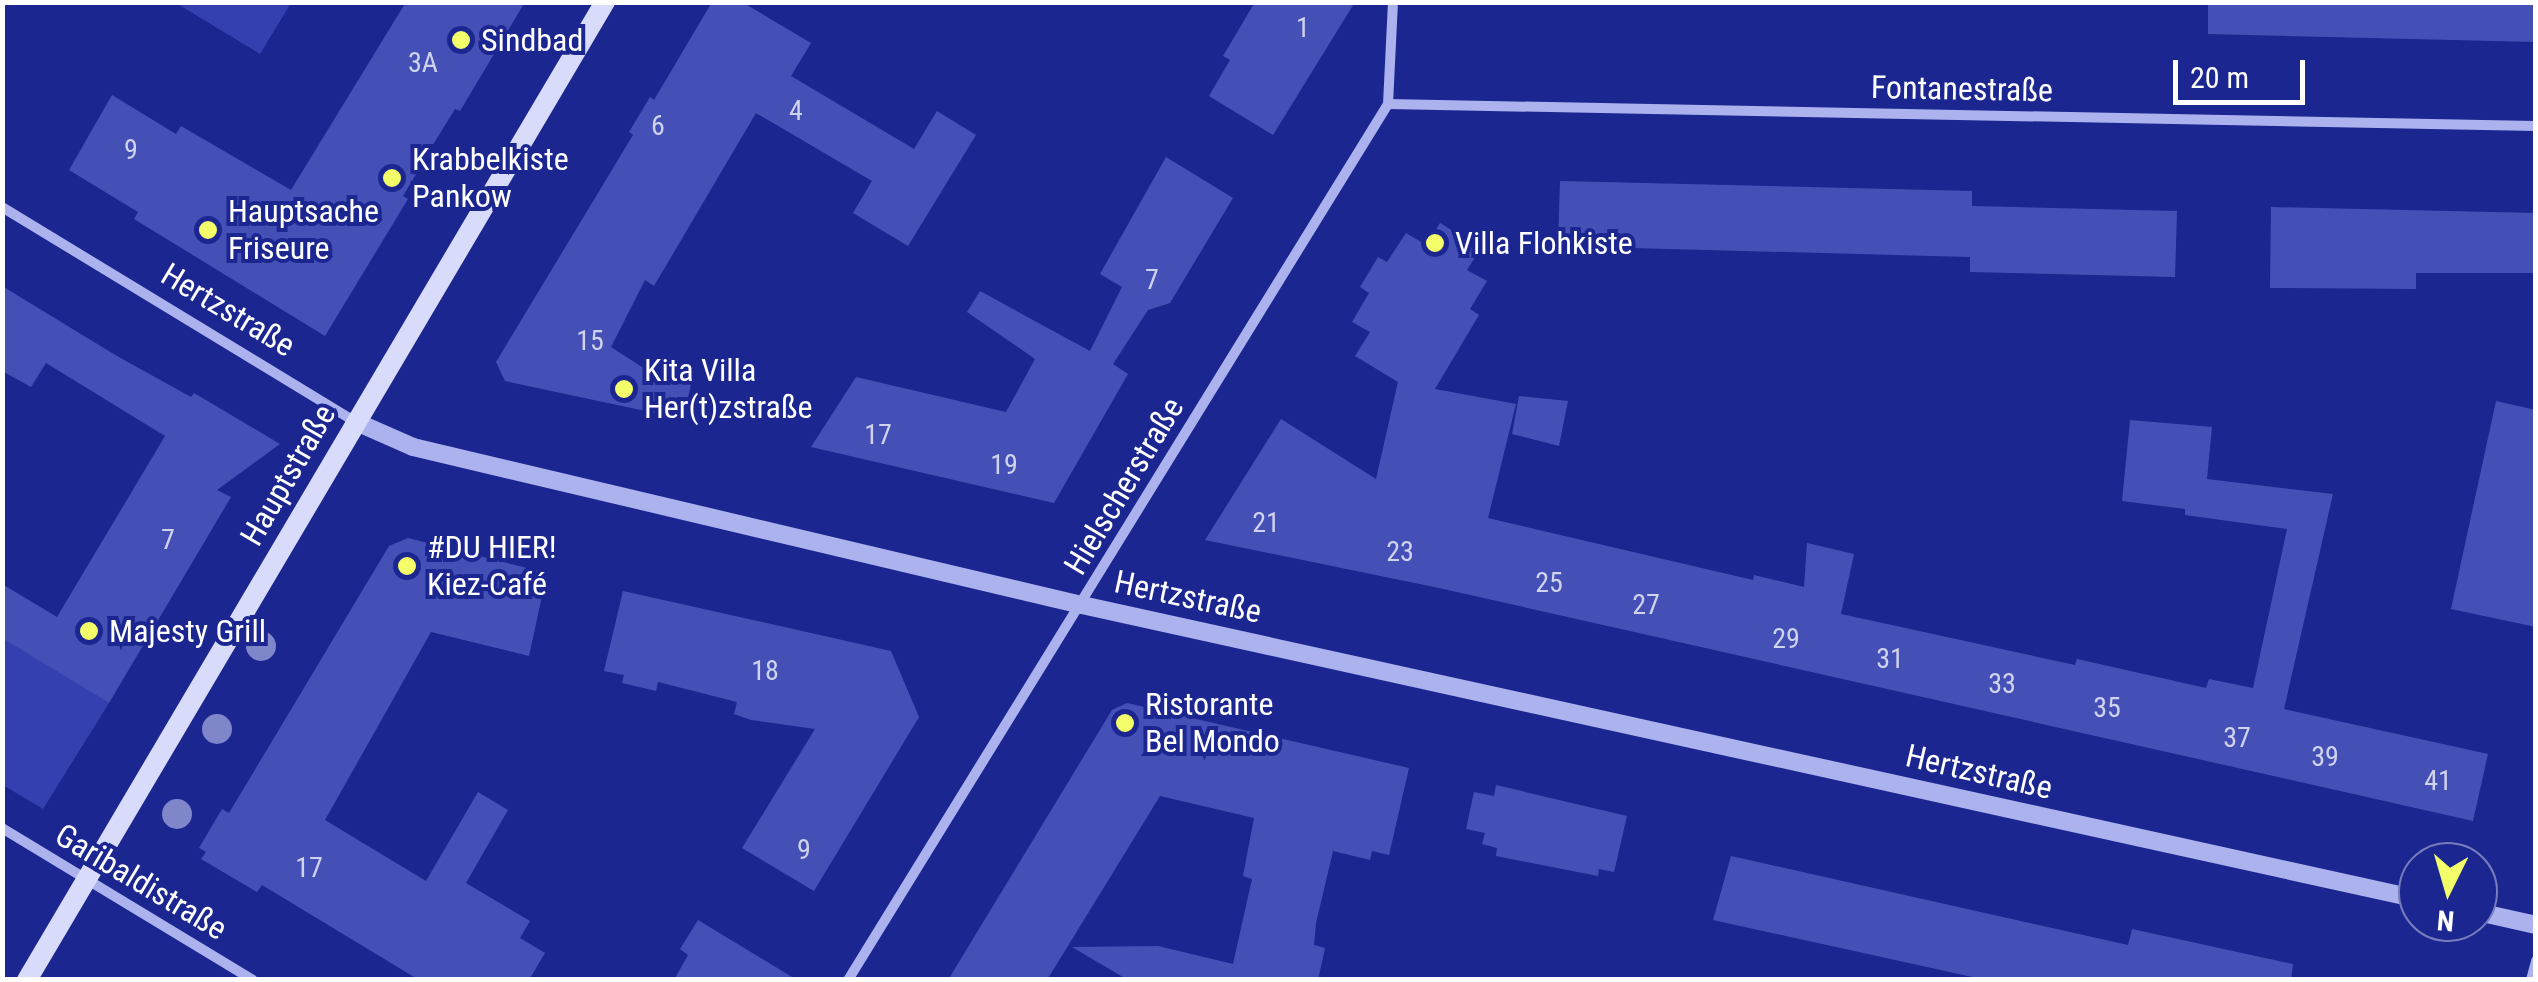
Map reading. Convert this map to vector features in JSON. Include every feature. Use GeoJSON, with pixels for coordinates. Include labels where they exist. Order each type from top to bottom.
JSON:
{"type":"FeatureCollection","features":[{"type":"Feature","properties":{"kind":"main road","name":"Hauptstraße"},"geometry":{"type":"LineString","coordinates":[[27,980],[604,2]]}},
{"type":"Feature","properties":{"kind":"street","name":"Hielscherstraße"},"geometry":{"type":"LineString","coordinates":[[848,980],[1388,104],[1393,2]]}},
{"type":"Feature","properties":{"kind":"street","name":"Fontanestraße"},"geometry":{"type":"LineString","coordinates":[[1388,104],[2536,126]]}},
{"type":"Feature","properties":{"kind":"street","name":"Hertzstraße"},"geometry":{"type":"LineString","coordinates":[[2,207],[354,422],[413,447],[1082,604],[2398,895]]}},
{"type":"Feature","properties":{"kind":"street","name":"Garibaldistraße"},"geometry":{"type":"LineString","coordinates":[[2,828],[253,980]]}},
{"type":"Feature","properties":{"kind":"street"},"geometry":{"type":"LineString","coordinates":[[2498,916],[2536,925]]}},
{"type":"Feature","properties":{"kind":"street"},"geometry":{"type":"LineString","coordinates":[[2532,980],[2536,961]]}},
{"type":"Feature","properties":{"kind":"shaded area"},"geometry":{"type":"Polygon","coordinates":[[[176,3],[291,3],[260,54],[176,3]]]}},
{"type":"Feature","properties":{"kind":"shaded area"},"geometry":{"type":"Polygon","coordinates":[[[3,638],[109,703],[43,809],[3,785],[3,638]]]}},
{"type":"Feature","properties":{"kind":"building"},"geometry":{"type":"Polygon","coordinates":[[[406,2],[525,2],[460,111],[455,109],[434,143],[403,196],[408,199],[325,336],[134,219],[138,212],[69,170],[112,95],[176,134],[181,126],[291,190],[406,2]]]}},
{"type":"Feature","properties":{"kind":"building"},"geometry":{"type":"Polygon","coordinates":[[[712,2],[742,2],[811,43],[791,76],[914,149],[937,111],[976,135],[908,246],[853,213],[872,181],[756,113],[654,286],[645,280],[611,347],[645,369],[692,380],[683,419],[505,381],[496,362],[633,135],[629,132],[650,97],[654,100],[712,2]]]}},
{"type":"Feature","properties":{"kind":"building"},"geometry":{"type":"Polygon","coordinates":[[[1255,2],[1355,2],[1273,135],[1209,96],[1230,60],[1223,56],[1255,2]]]}},
{"type":"Feature","properties":{"kind":"building"},"geometry":{"type":"Polygon","coordinates":[[[2208,2],[2536,2],[2536,42],[2208,34],[2208,2]]]}},
{"type":"Feature","properties":{"kind":"building"},"geometry":{"type":"Polygon","coordinates":[[[1166,157],[1233,198],[1170,303],[1148,310],[1113,364],[1128,374],[1054,503],[811,447],[856,377],[1006,412],[1035,359],[967,312],[980,291],[1090,351],[1122,287],[1100,274],[1166,157]]]}},
{"type":"Feature","properties":{"kind":"building"},"geometry":{"type":"Polygon","coordinates":[[[1560,181],[1972,191],[1972,206],[2177,211],[2175,277],[1970,272],[1970,257],[1558,246],[1560,181]]]}},
{"type":"Feature","properties":{"kind":"building"},"geometry":{"type":"Polygon","coordinates":[[[2271,207],[2536,213],[2536,273],[2416,273],[2416,289],[2270,288],[2271,207]]]}},
{"type":"Feature","properties":{"kind":"building"},"geometry":{"type":"Polygon","coordinates":[[[1440,223],[1481,248],[1467,270],[1487,281],[1470,309],[1479,315],[1435,389],[1516,404],[1488,518],[1753,580],[1754,575],[1804,587],[1807,543],[1854,554],[1841,614],[2075,665],[2077,659],[2206,688],[2209,679],[2253,688],[2287,529],[2185,515],[2185,509],[2122,501],[2130,420],[2212,427],[2207,479],[2333,494],[2284,709],[2488,754],[2473,821],[1439,588],[1205,540],[1281,419],[1376,479],[1398,382],[1355,356],[1370,332],[1352,322],[1369,293],[1360,287],[1378,257],[1387,262],[1406,233],[1426,245],[1440,223]]]}},
{"type":"Feature","properties":{"kind":"building"},"geometry":{"type":"Polygon","coordinates":[[[2,286],[117,356],[191,397],[194,393],[280,444],[217,490],[231,497],[109,703],[2,638],[2,584],[57,617],[165,436],[46,363],[31,387],[2,371],[2,286]]]}},
{"type":"Feature","properties":{"kind":"building"},"geometry":{"type":"Polygon","coordinates":[[[1519,396],[1568,401],[1559,446],[1512,434],[1519,396]]]}},
{"type":"Feature","properties":{"kind":"building"},"geometry":{"type":"Polygon","coordinates":[[[2496,401],[2536,410],[2536,627],[2451,609],[2496,401]]]}},
{"type":"Feature","properties":{"kind":"building"},"geometry":{"type":"Polygon","coordinates":[[[408,538],[547,573],[529,656],[431,632],[325,820],[426,881],[478,792],[508,810],[466,883],[530,921],[520,938],[545,953],[529,980],[419,980],[262,885],[257,892],[201,859],[206,852],[199,848],[222,809],[229,813],[389,546],[408,538]]]}},
{"type":"Feature","properties":{"kind":"building"},"geometry":{"type":"Polygon","coordinates":[[[623,591],[891,651],[919,717],[814,891],[742,848],[815,729],[751,720],[734,714],[737,702],[658,682],[656,691],[622,683],[624,675],[604,671],[623,591]]]}},
{"type":"Feature","properties":{"kind":"building"},"geometry":{"type":"Polygon","coordinates":[[[1127,703],[1409,768],[1389,855],[1372,851],[1370,860],[1333,851],[1316,923],[1314,945],[1325,948],[1318,980],[1128,980],[1072,947],[1158,946],[1233,964],[1252,879],[1243,876],[1254,818],[1160,796],[1047,980],[948,980],[1112,710],[1127,703]]]}},
{"type":"Feature","properties":{"kind":"building"},"geometry":{"type":"Polygon","coordinates":[[[1496,785],[1627,816],[1614,872],[1599,869],[1598,876],[1496,856],[1497,848],[1482,844],[1485,833],[1466,829],[1474,792],[1494,796],[1496,785]]]}},
{"type":"Feature","properties":{"kind":"building"},"geometry":{"type":"Polygon","coordinates":[[[1731,856],[2128,945],[2132,929],[2293,964],[2291,980],[1986,980],[1713,920],[1731,856]]]}},
{"type":"Feature","properties":{"kind":"building"},"geometry":{"type":"Polygon","coordinates":[[[698,920],[797,980],[674,980],[688,955],[680,949],[698,920]]]}},
{"type":"Feature","properties":{"kind":"place","name":"Sindbad"},"geometry":{"type":"Point","coordinates":[461,40]}},
{"type":"Feature","properties":{"kind":"place","name":"Krabbelkiste Pankow"},"geometry":{"type":"Point","coordinates":[392,178]}},
{"type":"Feature","properties":{"kind":"place","name":"Hauptsache Friseure"},"geometry":{"type":"Point","coordinates":[208,230]}},
{"type":"Feature","properties":{"kind":"place","name":"Villa Flohkiste"},"geometry":{"type":"Point","coordinates":[1435,243]}},
{"type":"Feature","properties":{"kind":"place","name":"Kita Villa Her(t)zstraße"},"geometry":{"type":"Point","coordinates":[624,389]}},
{"type":"Feature","properties":{"kind":"place","name":"#DU HIER! Kiez-Café"},"geometry":{"type":"Point","coordinates":[407,566]}},
{"type":"Feature","properties":{"kind":"place","name":"Majesty Grill"},"geometry":{"type":"Point","coordinates":[89,631]}},
{"type":"Feature","properties":{"kind":"place","name":"Ristorante Bel Mondo"},"geometry":{"type":"Point","coordinates":[1125,723]}}]}
